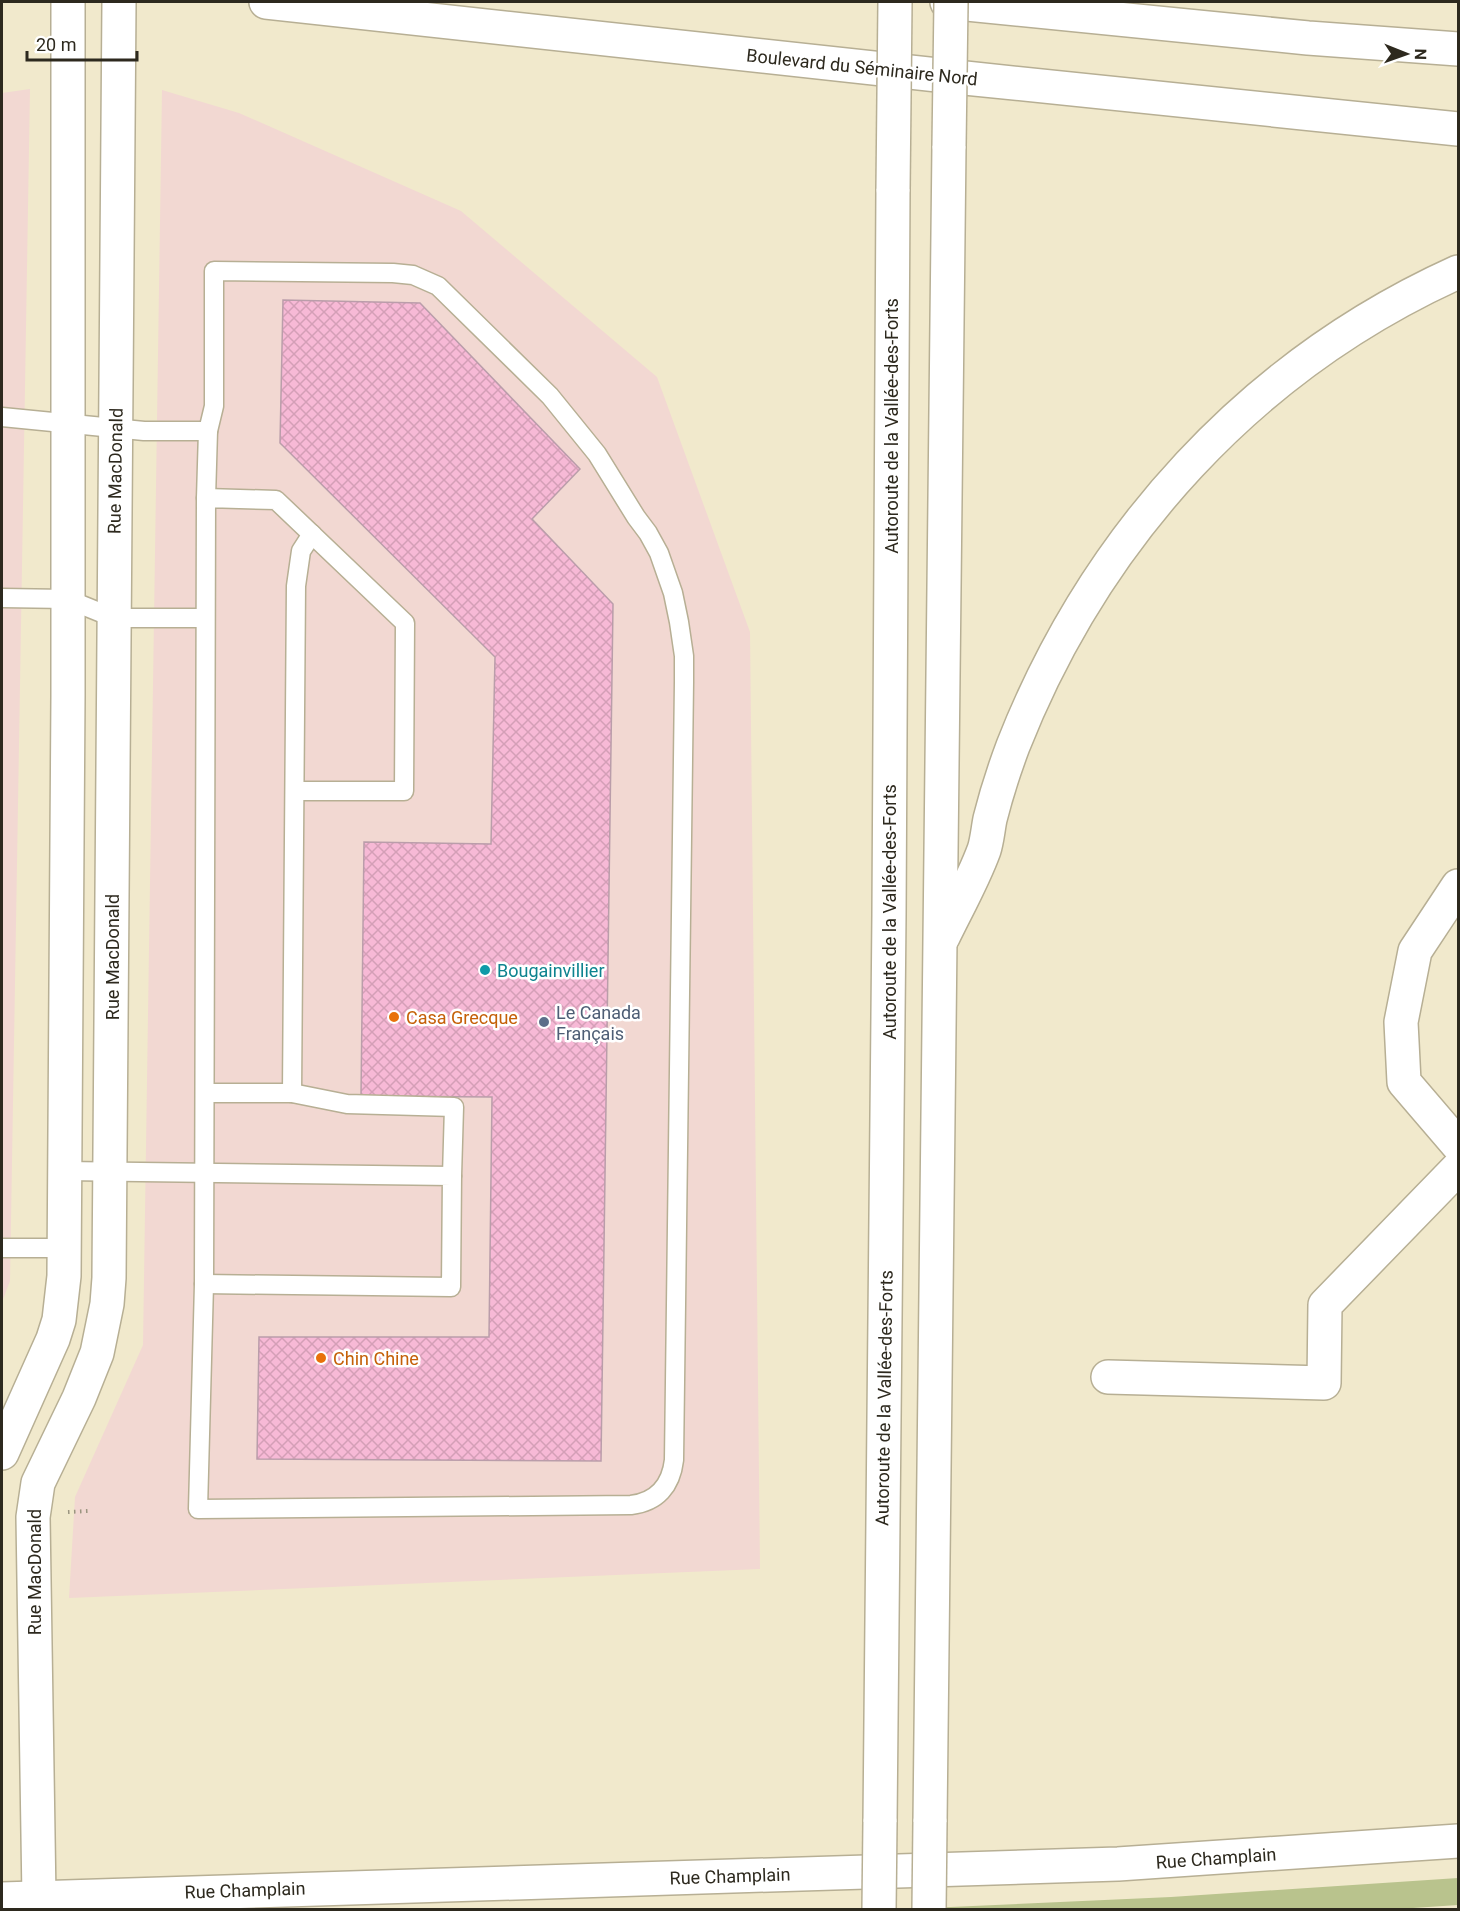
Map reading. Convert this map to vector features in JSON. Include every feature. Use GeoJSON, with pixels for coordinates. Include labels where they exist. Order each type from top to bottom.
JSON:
{"type":"FeatureCollection","features":[{"type":"Feature","properties":{"kind":"main road"},"geometry":{"type":"LineString","coordinates":[[2,1453],[42,1367],[59,1320],[63,1300],[68,599],[68,2]]}},
{"type":"Feature","properties":{"kind":"main road","name":"Rue MacDonald"},"geometry":{"type":"LineString","coordinates":[[39,1898],[33,1516],[38,1483],[90,1374],[102,1331],[110,1278],[119,2]]}},
{"type":"Feature","properties":{"kind":"main road","name":"Boulevard du Séminaire Nord"},"geometry":{"type":"LineString","coordinates":[[266,2],[1458,129]]}},
{"type":"Feature","properties":{"kind":"main road","name":"Autoroute de la Vallée-des-Forts"},"geometry":{"type":"LineString","coordinates":[[879,1910],[889,904],[892,189],[896,2]]}},
{"type":"Feature","properties":{"kind":"main road"},"geometry":{"type":"LineString","coordinates":[[929,1910],[949,2],[1308,38],[1458,49]]}},
{"type":"Feature","properties":{"kind":"main road"},"geometry":{"type":"LineString","coordinates":[[939,946],[984,849],[1010,755],[1047,669],[1088,598],[1142,520],[1171,483],[1204,448],[1294,368],[1389,306],[1458,272]]}},
{"type":"Feature","properties":{"kind":"main road"},"geometry":{"type":"LineString","coordinates":[[1458,886],[1415,951],[1401,1022],[1404,1082],[1458,1145]]}},
{"type":"Feature","properties":{"kind":"main road"},"geometry":{"type":"LineString","coordinates":[[1108,1377],[1324,1383],[1325,1305],[1458,1168]]}},
{"type":"Feature","properties":{"kind":"main road","name":"Rue Champlain"},"geometry":{"type":"LineString","coordinates":[[2,1899],[1118,1864],[1458,1841]]}},
{"type":"Feature","properties":{"kind":"lane"},"geometry":{"type":"LineString","coordinates":[[214,271],[412,275],[438,286],[550,396],[597,454],[636,517],[648,532],[659,553],[673,593],[684,657],[674,1460],[669,1481],[657,1496],[641,1504],[198,1509],[204,1284],[206,498],[208,431],[214,406],[214,271]]}},
{"type":"Feature","properties":{"kind":"lane"},"geometry":{"type":"LineString","coordinates":[[2,417],[144,431],[208,431]]}},
{"type":"Feature","properties":{"kind":"lane"},"geometry":{"type":"LineString","coordinates":[[206,498],[276,500],[405,623],[404,791],[295,791]]}},
{"type":"Feature","properties":{"kind":"lane"},"geometry":{"type":"LineString","coordinates":[[292,1093],[296,586],[301,551],[312,534]]}},
{"type":"Feature","properties":{"kind":"lane"},"geometry":{"type":"LineString","coordinates":[[2,598],[68,599],[114,618],[204,618]]}},
{"type":"Feature","properties":{"kind":"lane"},"geometry":{"type":"LineString","coordinates":[[204,1284],[450,1287],[454,1107],[347,1104],[292,1093],[205,1093]]}},
{"type":"Feature","properties":{"kind":"lane"},"geometry":{"type":"LineString","coordinates":[[64,1171],[452,1176]]}},
{"type":"Feature","properties":{"kind":"lane"},"geometry":{"type":"LineString","coordinates":[[2,1248],[65,1248]]}},
{"type":"Feature","properties":{"kind":"shaded area"},"geometry":{"type":"Polygon","coordinates":[[[30,89],[10,1281],[2,1302],[2,93],[30,89]]]}},
{"type":"Feature","properties":{"kind":"shaded area"},"geometry":{"type":"Polygon","coordinates":[[[162,90],[239,113],[461,211],[657,377],[750,632],[760,1569],[69,1598],[75,1497],[143,1345],[162,90]]]}},
{"type":"Feature","properties":{"kind":"green space"},"geometry":{"type":"Polygon","coordinates":[[[1458,1878],[1458,1905],[1398,1909],[883,1910],[1171,1897],[1458,1878]]]}},
{"type":"Feature","properties":{"kind":"building","name":"Bougainvillier"},"geometry":{"type":"Polygon","coordinates":[[[283,300],[420,303],[580,469],[532,519],[613,604],[601,1461],[257,1459],[259,1337],[489,1337],[492,1097],[361,1096],[364,842],[491,844],[495,657],[280,443],[283,300]]]}},
{"type":"Feature","properties":{"kind":"place","name":"Bougainvillier"},"geometry":{"type":"Point","coordinates":[485,970]}},
{"type":"Feature","properties":{"kind":"place","name":"Casa Grecque"},"geometry":{"type":"Point","coordinates":[394,1017]}},
{"type":"Feature","properties":{"kind":"place","name":"Le Canada Français"},"geometry":{"type":"Point","coordinates":[544,1022]}},
{"type":"Feature","properties":{"kind":"place","name":"Chin Chine"},"geometry":{"type":"Point","coordinates":[321,1358]}}]}
